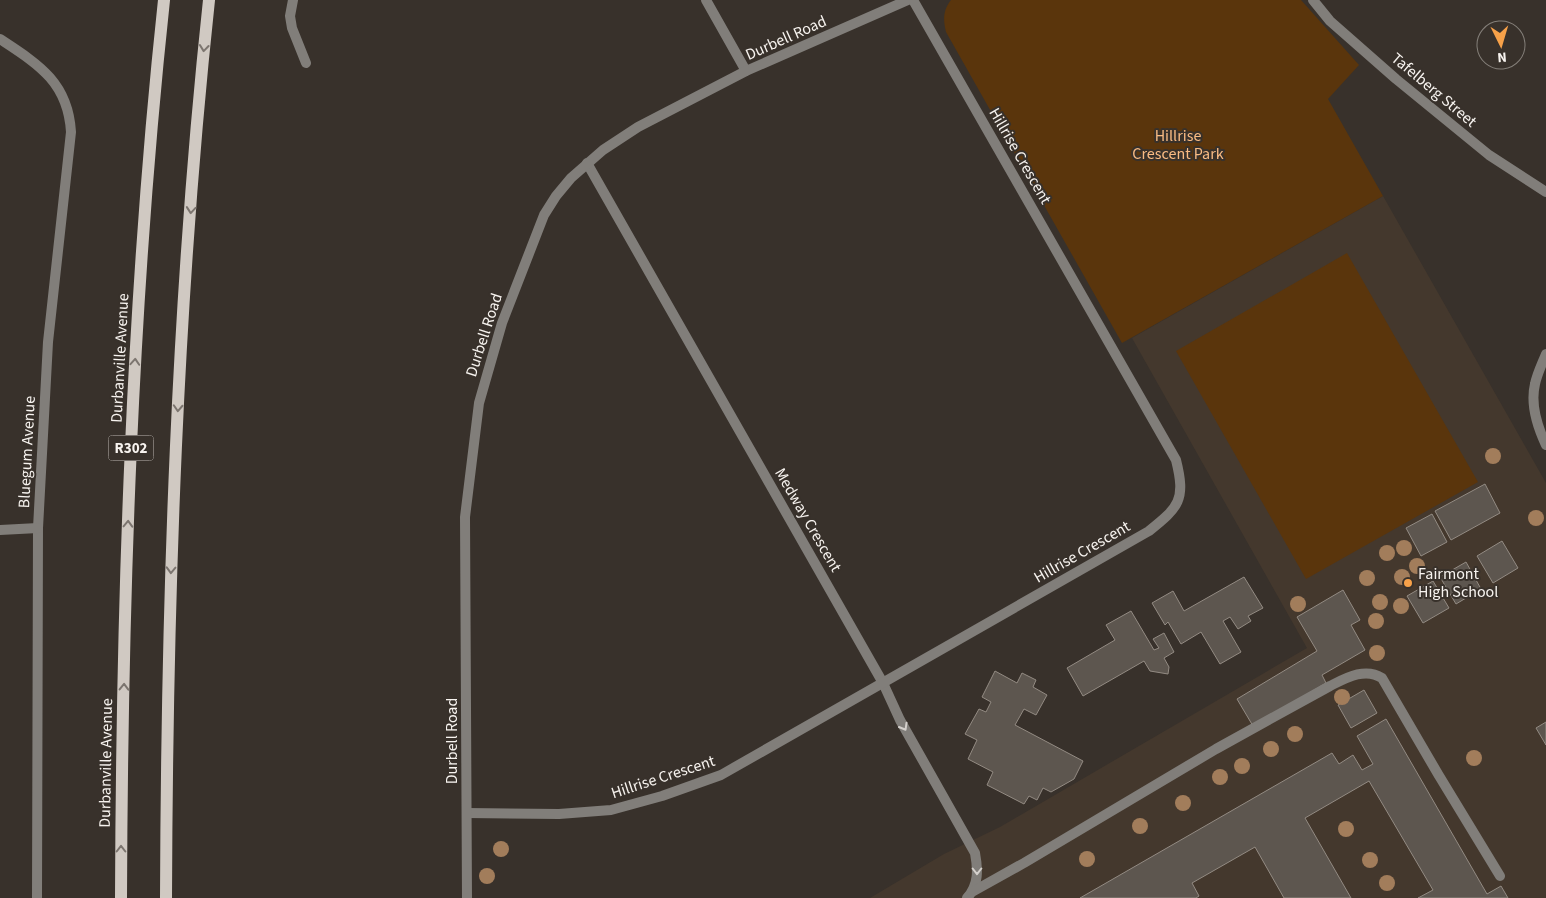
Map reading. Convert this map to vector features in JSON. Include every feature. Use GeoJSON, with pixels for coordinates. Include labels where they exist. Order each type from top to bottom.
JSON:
{"type":"FeatureCollection","features":[{"type":"Feature","properties":{"kind":"main road","name":"Durbanville Avenue"},"geometry":{"type":"LineString","coordinates":[[121,898],[126,557],[134,377],[147,193],[164,0]]}},
{"type":"Feature","properties":{"kind":"main road","name":"R302"},"geometry":{"type":"LineString","coordinates":[[166,898],[168,670],[174,489],[185,279],[209,0]]}},
{"type":"Feature","properties":{"kind":"street"},"geometry":{"type":"LineString","coordinates":[[293,0],[290,16],[292,28],[306,63]]}},
{"type":"Feature","properties":{"kind":"street"},"geometry":{"type":"LineString","coordinates":[[706,0],[746,71]]}},
{"type":"Feature","properties":{"kind":"street","name":"Durbell Road"},"geometry":{"type":"LineString","coordinates":[[467,898],[465,517],[478,403],[502,322],[544,215],[566,184],[587,163],[628,134],[746,71],[908,0]]}},
{"type":"Feature","properties":{"kind":"street","name":"Hillrise Crescent"},"geometry":{"type":"LineString","coordinates":[[467,813],[611,810],[662,796],[721,776],[1149,531],[1168,516],[1176,506],[1180,492],[1180,478],[1176,460],[913,0]]}},
{"type":"Feature","properties":{"kind":"street","name":"Tafelberg Street"},"geometry":{"type":"LineString","coordinates":[[1313,0],[1330,21],[1404,86],[1489,155],[1546,192]]}},
{"type":"Feature","properties":{"kind":"street","name":"Bluegum Avenue"},"geometry":{"type":"LineString","coordinates":[[0,39],[51,77],[67,105],[71,144],[48,342],[38,528],[36,898]]}},
{"type":"Feature","properties":{"kind":"street","name":"Medway Crescent"},"geometry":{"type":"LineString","coordinates":[[587,163],[883,683],[900,720],[975,853],[976,880],[969,895]]}},
{"type":"Feature","properties":{"kind":"street"},"geometry":{"type":"LineString","coordinates":[[1546,354],[1534,385],[1534,400],[1535,421],[1546,445]]}},
{"type":"Feature","properties":{"kind":"street"},"geometry":{"type":"LineString","coordinates":[[0,530],[38,528]]}},
{"type":"Feature","properties":{"kind":"street"},"geometry":{"type":"LineString","coordinates":[[969,895],[1216,749],[1330,686],[1349,677],[1361,674],[1377,675],[1382,678],[1500,876]]}},
{"type":"Feature","properties":{"kind":"shaded area","name":"Fairmont High School"},"geometry":{"type":"Polygon","coordinates":[[[1383,196],[1546,483],[1546,898],[870,898],[944,854],[1000,827],[1307,648],[1132,338],[1383,196]]]}},
{"type":"Feature","properties":{"kind":"green space","name":"Hillrise Crescent Park"},"geometry":{"type":"Polygon","coordinates":[[[951,0],[1301,0],[1359,65],[1328,99],[1383,196],[1122,343],[946,32],[944,15],[951,0]]]}},
{"type":"Feature","properties":{"kind":"green space"},"geometry":{"type":"Polygon","coordinates":[[[1347,253],[1478,482],[1306,579],[1176,351],[1347,253]]]}},
{"type":"Feature","properties":{"kind":"building"},"geometry":{"type":"Polygon","coordinates":[[[1485,484],[1500,513],[1451,540],[1435,511],[1485,484]]]}},
{"type":"Feature","properties":{"kind":"building"},"geometry":{"type":"Polygon","coordinates":[[[1432,514],[1447,542],[1421,556],[1406,528],[1432,514]]]}},
{"type":"Feature","properties":{"kind":"building"},"geometry":{"type":"Polygon","coordinates":[[[1502,541],[1518,568],[1493,583],[1477,556],[1502,541]]]}},
{"type":"Feature","properties":{"kind":"building"},"geometry":{"type":"Polygon","coordinates":[[[1466,562],[1481,589],[1456,604],[1440,577],[1466,562]]]}},
{"type":"Feature","properties":{"kind":"building"},"geometry":{"type":"Polygon","coordinates":[[[1244,577],[1263,608],[1248,616],[1251,621],[1238,629],[1230,617],[1223,621],[1241,652],[1220,664],[1201,632],[1181,644],[1168,622],[1165,625],[1152,603],[1173,591],[1184,611],[1244,577]]]}},
{"type":"Feature","properties":{"kind":"building"},"geometry":{"type":"Polygon","coordinates":[[[1433,581],[1449,608],[1423,623],[1407,596],[1433,581]]]}},
{"type":"Feature","properties":{"kind":"building"},"geometry":{"type":"Polygon","coordinates":[[[1343,590],[1360,620],[1351,625],[1365,650],[1322,675],[1326,683],[1253,726],[1237,699],[1317,651],[1297,617],[1343,590]]]}},
{"type":"Feature","properties":{"kind":"building"},"geometry":{"type":"Polygon","coordinates":[[[1131,611],[1154,650],[1159,648],[1153,639],[1164,633],[1174,652],[1164,658],[1169,667],[1168,674],[1150,671],[1144,661],[1083,696],[1067,668],[1115,640],[1106,625],[1131,611]]]}},
{"type":"Feature","properties":{"kind":"building"},"geometry":{"type":"Polygon","coordinates":[[[995,671],[1017,683],[1022,673],[1036,680],[1033,687],[1047,695],[1036,715],[1024,709],[1015,725],[1083,761],[1074,779],[1051,792],[1043,788],[1037,800],[1029,796],[1024,804],[987,785],[993,772],[968,759],[977,740],[965,734],[979,709],[986,712],[991,702],[982,697],[995,671]]]}},
{"type":"Feature","properties":{"kind":"building"},"geometry":{"type":"Polygon","coordinates":[[[1364,690],[1377,713],[1351,728],[1338,705],[1364,690]]]}},
{"type":"Feature","properties":{"kind":"building"},"geometry":{"type":"Polygon","coordinates":[[[1386,719],[1487,894],[1501,886],[1508,898],[1418,898],[1433,890],[1369,781],[1305,818],[1351,898],[1284,898],[1255,847],[1192,883],[1199,896],[1196,898],[1080,898],[1332,753],[1339,764],[1353,755],[1362,770],[1373,764],[1357,736],[1386,719]]]}},
{"type":"Feature","properties":{"kind":"building"},"geometry":{"type":"Polygon","coordinates":[[[1546,722],[1546,745],[1536,728],[1546,722]]]}},
{"type":"Feature","properties":{"kind":"place","name":"Fairmont High School"},"geometry":{"type":"Point","coordinates":[1408,583]}}]}
